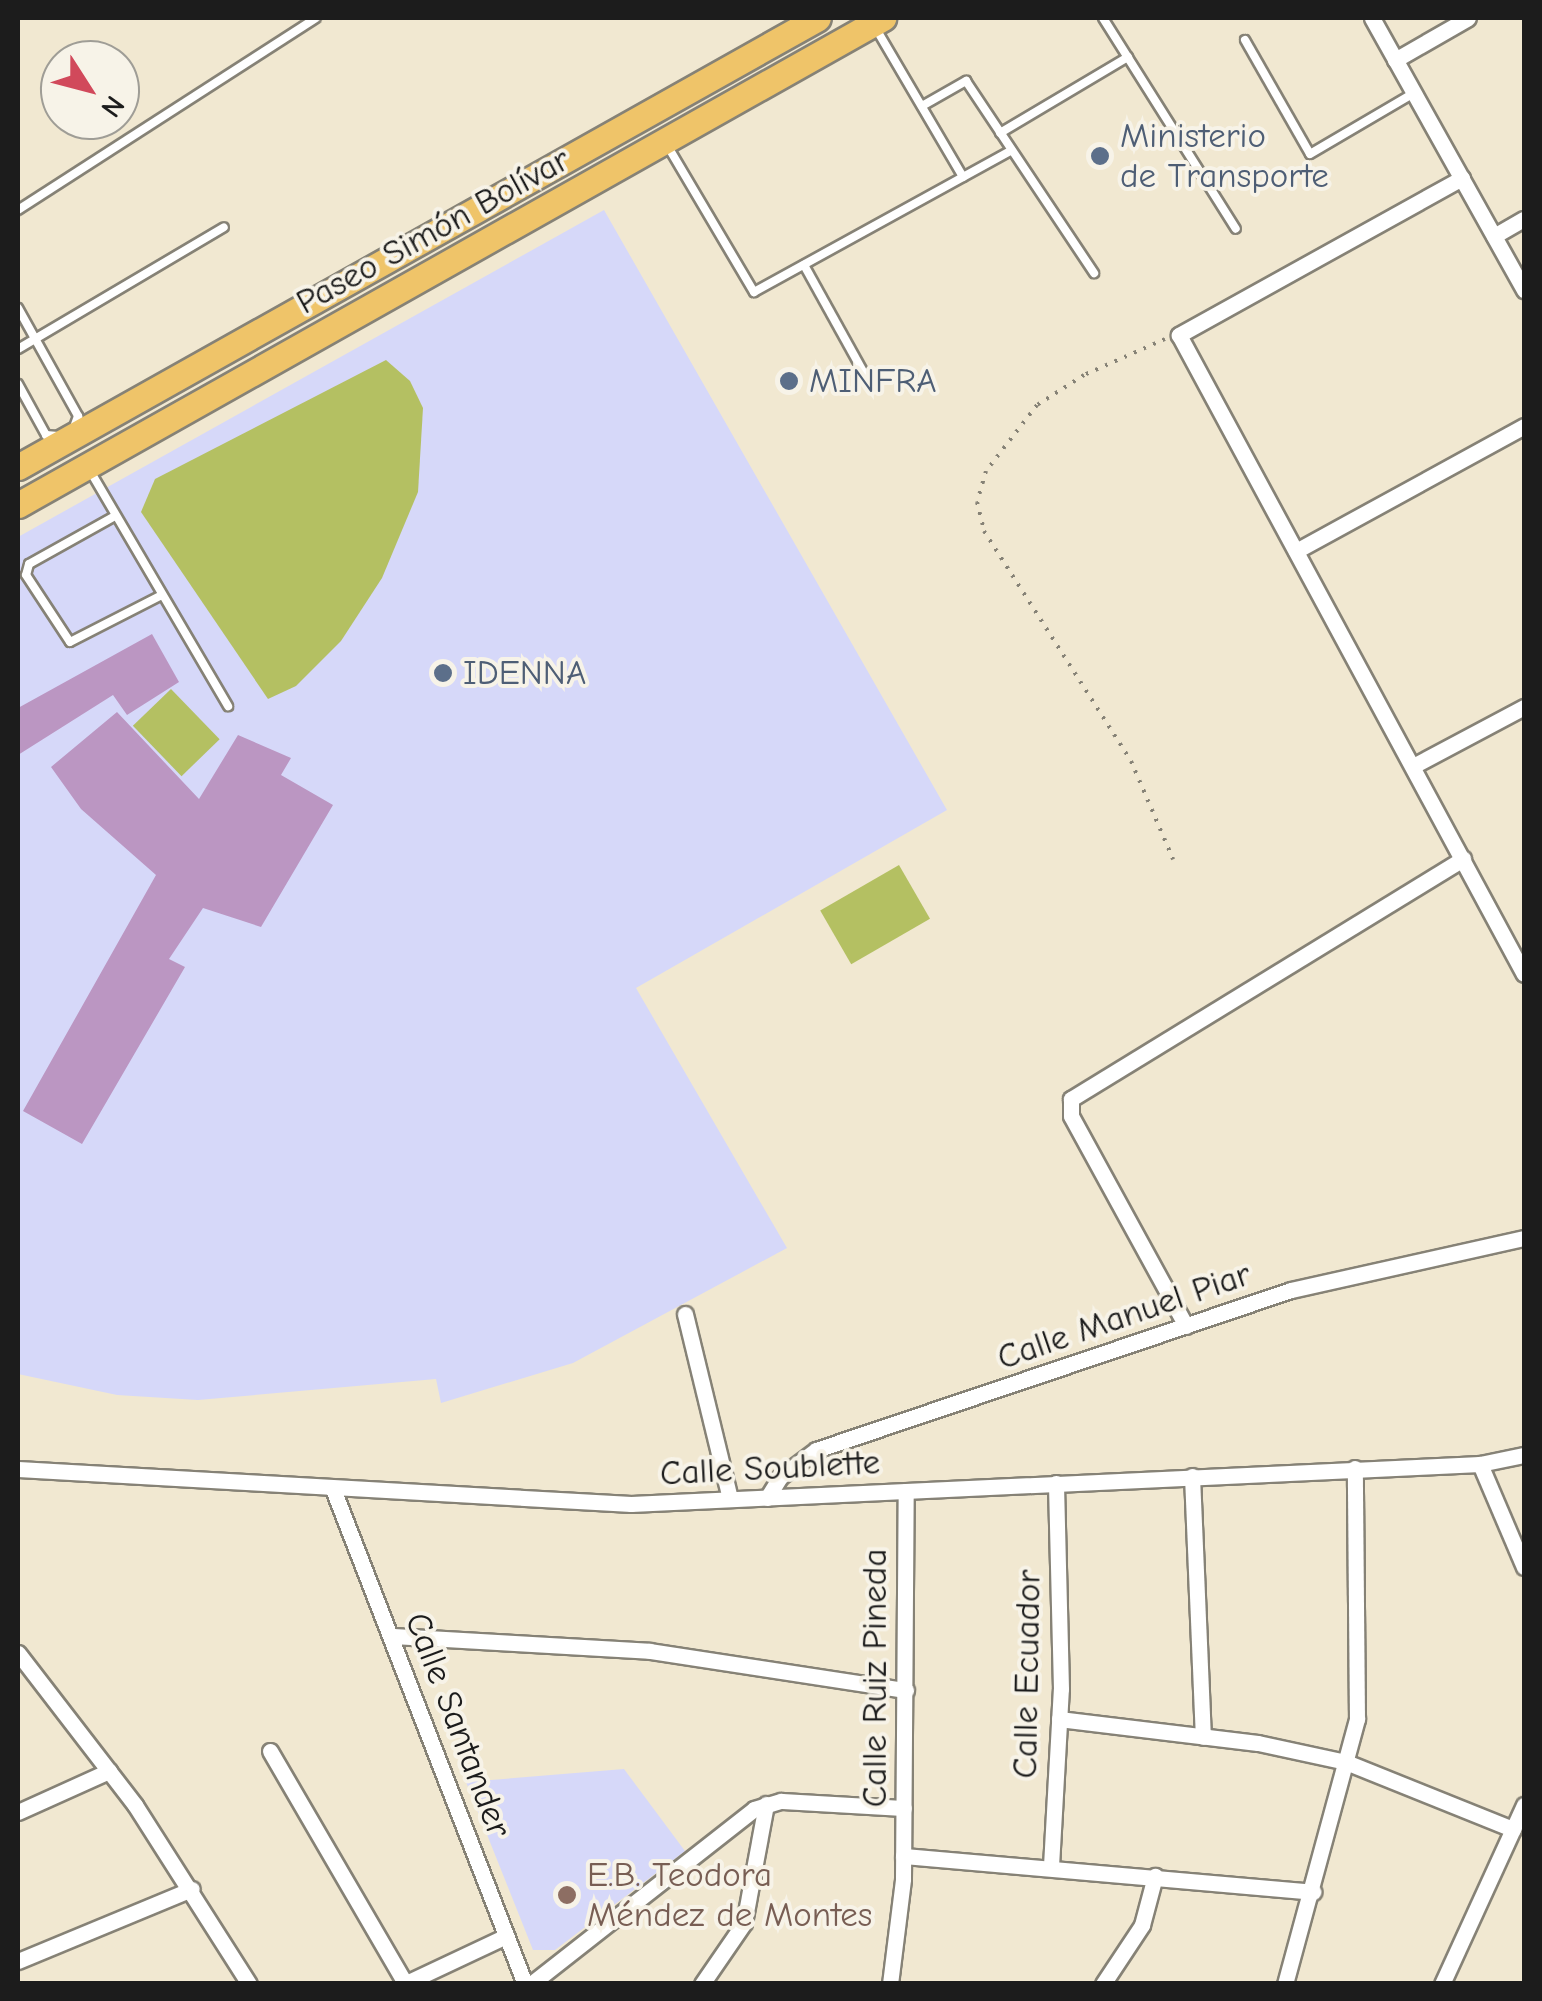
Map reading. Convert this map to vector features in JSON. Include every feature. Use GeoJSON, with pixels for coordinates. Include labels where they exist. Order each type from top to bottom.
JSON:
{"type":"FeatureCollection","features":[{"type":"Feature","properties":{"kind":"main road","name":"Paseo Simón Bolívar"},"geometry":{"type":"LineString","coordinates":[[18,467],[818,18]]}},
{"type":"Feature","properties":{"kind":"main road","name":"Paseo Simón Bolívar"},"geometry":{"type":"LineString","coordinates":[[18,505],[875,19]]}},
{"type":"Feature","properties":{"kind":"main road"},"geometry":{"type":"LineString","coordinates":[[71,437],[87,465]]}},
{"type":"Feature","properties":{"kind":"street"},"geometry":{"type":"LineString","coordinates":[[1372,18],[1524,290]]}},
{"type":"Feature","properties":{"kind":"street"},"geometry":{"type":"LineString","coordinates":[[1396,60],[1468,18]]}},
{"type":"Feature","properties":{"kind":"street"},"geometry":{"type":"LineString","coordinates":[[1462,178],[1179,335],[1524,974]]}},
{"type":"Feature","properties":{"kind":"street"},"geometry":{"type":"LineString","coordinates":[[1494,236],[1524,219]]}},
{"type":"Feature","properties":{"kind":"street"},"geometry":{"type":"LineString","coordinates":[[1296,551],[1524,426]]}},
{"type":"Feature","properties":{"kind":"street"},"geometry":{"type":"LineString","coordinates":[[1413,766],[1524,707]]}},
{"type":"Feature","properties":{"kind":"street"},"geometry":{"type":"LineString","coordinates":[[1186,1326],[1077,1128],[1071,1099],[1463,859]]}},
{"type":"Feature","properties":{"kind":"street","name":"Calle Manuel Piar"},"geometry":{"type":"LineString","coordinates":[[767,1498],[798,1459],[816,1450],[1186,1326],[1378,1267],[1524,1238]]}},
{"type":"Feature","properties":{"kind":"street"},"geometry":{"type":"LineString","coordinates":[[685,1314],[730,1499]]}},
{"type":"Feature","properties":{"kind":"street","name":"Calle Soublette"},"geometry":{"type":"LineString","coordinates":[[18,1469],[554,1503],[767,1498],[1480,1464],[1524,1455]]}},
{"type":"Feature","properties":{"kind":"street"},"geometry":{"type":"LineString","coordinates":[[1480,1464],[1524,1567]]}},
{"type":"Feature","properties":{"kind":"street"},"geometry":{"type":"LineString","coordinates":[[1285,1984],[1346,1762],[1360,1681],[1354,1468]]}},
{"type":"Feature","properties":{"kind":"street"},"geometry":{"type":"LineString","coordinates":[[1192,1476],[1203,1737]]}},
{"type":"Feature","properties":{"kind":"street","name":"Calle Ecuador"},"geometry":{"type":"LineString","coordinates":[[1051,1866],[1059,1719],[1056,1483]]}},
{"type":"Feature","properties":{"kind":"street","name":"Calle Santander"},"geometry":{"type":"LineString","coordinates":[[333,1489],[528,1984]]}},
{"type":"Feature","properties":{"kind":"street","name":"Calle Ruiz Pineda"},"geometry":{"type":"LineString","coordinates":[[890,1984],[900,1944],[903,1856],[906,1491]]}},
{"type":"Feature","properties":{"kind":"street"},"geometry":{"type":"LineString","coordinates":[[392,1636],[650,1651],[906,1690]]}},
{"type":"Feature","properties":{"kind":"street"},"geometry":{"type":"LineString","coordinates":[[18,1653],[108,1770],[192,1889],[250,1984]]}},
{"type":"Feature","properties":{"kind":"street"},"geometry":{"type":"LineString","coordinates":[[1059,1719],[1203,1737],[1346,1762],[1513,1829]]}},
{"type":"Feature","properties":{"kind":"street"},"geometry":{"type":"LineString","coordinates":[[270,1751],[404,1983],[506,1936]]}},
{"type":"Feature","properties":{"kind":"street"},"geometry":{"type":"LineString","coordinates":[[18,1812],[108,1770]]}},
{"type":"Feature","properties":{"kind":"street"},"geometry":{"type":"LineString","coordinates":[[528,1984],[766,1804],[904,1808]]}},
{"type":"Feature","properties":{"kind":"street"},"geometry":{"type":"LineString","coordinates":[[702,1984],[744,1923],[766,1804]]}},
{"type":"Feature","properties":{"kind":"street"},"geometry":{"type":"LineString","coordinates":[[1442,1984],[1524,1805]]}},
{"type":"Feature","properties":{"kind":"street"},"geometry":{"type":"LineString","coordinates":[[903,1856],[1313,1892]]}},
{"type":"Feature","properties":{"kind":"street"},"geometry":{"type":"LineString","coordinates":[[1102,1984],[1149,1910],[1155,1876]]}},
{"type":"Feature","properties":{"kind":"street"},"geometry":{"type":"LineString","coordinates":[[18,1962],[192,1889]]}},
{"type":"Feature","properties":{"kind":"lane"},"geometry":{"type":"LineString","coordinates":[[18,210],[316,18]]}},
{"type":"Feature","properties":{"kind":"lane"},"geometry":{"type":"LineString","coordinates":[[1103,18],[1236,228]]}},
{"type":"Feature","properties":{"kind":"lane"},"geometry":{"type":"LineString","coordinates":[[875,19],[963,177]]}},
{"type":"Feature","properties":{"kind":"lane"},"geometry":{"type":"LineString","coordinates":[[1245,40],[1310,154],[1414,93]]}},
{"type":"Feature","properties":{"kind":"lane"},"geometry":{"type":"LineString","coordinates":[[1000,132],[1128,57]]}},
{"type":"Feature","properties":{"kind":"lane"},"geometry":{"type":"LineString","coordinates":[[922,106],[966,81],[1094,273]]}},
{"type":"Feature","properties":{"kind":"lane"},"geometry":{"type":"LineString","coordinates":[[664,141],[754,292],[1012,150]]}},
{"type":"Feature","properties":{"kind":"lane"},"geometry":{"type":"LineString","coordinates":[[18,350],[224,227]]}},
{"type":"Feature","properties":{"kind":"lane"},"geometry":{"type":"LineString","coordinates":[[804,265],[870,384]]}},
{"type":"Feature","properties":{"kind":"lane"},"geometry":{"type":"LineString","coordinates":[[18,308],[21,322],[35,339],[78,416],[71,437],[46,436],[18,384]]}},
{"type":"Feature","properties":{"kind":"lane"},"geometry":{"type":"LineString","coordinates":[[87,465],[160,596],[228,706]]}},
{"type":"Feature","properties":{"kind":"lane"},"geometry":{"type":"LineString","coordinates":[[115,516],[29,564],[26,574],[70,642],[160,596]]}},
{"type":"Feature","properties":{"kind":"path"},"geometry":{"type":"LineString","coordinates":[[1174,859],[1131,761],[984,530],[977,502],[996,456],[1054,391],[1179,335]]}},
{"type":"Feature","properties":{"kind":"shaded area","name":"IDENNA"},"geometry":{"type":"Polygon","coordinates":[[[604,210],[947,810],[636,988],[787,1248],[573,1363],[441,1403],[436,1379],[198,1400],[117,1395],[18,1374],[18,537],[604,210]]]}},
{"type":"Feature","properties":{"kind":"shaded area","name":"E.B. Teodora Méndez de Montes"},"geometry":{"type":"Polygon","coordinates":[[[624,1769],[685,1851],[555,1950],[533,1950],[466,1782],[624,1769]]]}},
{"type":"Feature","properties":{"kind":"green space"},"geometry":{"type":"Polygon","coordinates":[[[386,360],[410,381],[423,408],[418,492],[382,578],[341,641],[296,686],[268,699],[141,512],[155,479],[386,360]]]}},
{"type":"Feature","properties":{"kind":"green space"},"geometry":{"type":"Polygon","coordinates":[[[171,689],[220,739],[182,776],[133,726],[171,689]]]}},
{"type":"Feature","properties":{"kind":"green space"},"geometry":{"type":"Polygon","coordinates":[[[899,865],[930,919],[851,964],[820,911],[899,865]]]}},
{"type":"Feature","properties":{"kind":"building"},"geometry":{"type":"Polygon","coordinates":[[[152,634],[179,682],[127,715],[113,695],[18,755],[18,708],[152,634]]]}},
{"type":"Feature","properties":{"kind":"building"},"geometry":{"type":"Polygon","coordinates":[[[117,712],[199,799],[238,735],[291,758],[281,775],[333,805],[261,927],[203,908],[169,959],[185,967],[82,1144],[23,1111],[156,875],[81,809],[51,767],[117,712]]]}},
{"type":"Feature","properties":{"kind":"place","name":"Ministerio de Transporte"},"geometry":{"type":"Point","coordinates":[1100,156]}},
{"type":"Feature","properties":{"kind":"place","name":"MINFRA"},"geometry":{"type":"Point","coordinates":[789,381]}},
{"type":"Feature","properties":{"kind":"place","name":"IDENNA"},"geometry":{"type":"Point","coordinates":[443,673]}},
{"type":"Feature","properties":{"kind":"place","name":"E.B. Teodora Méndez de Montes"},"geometry":{"type":"Point","coordinates":[567,1895]}}]}
